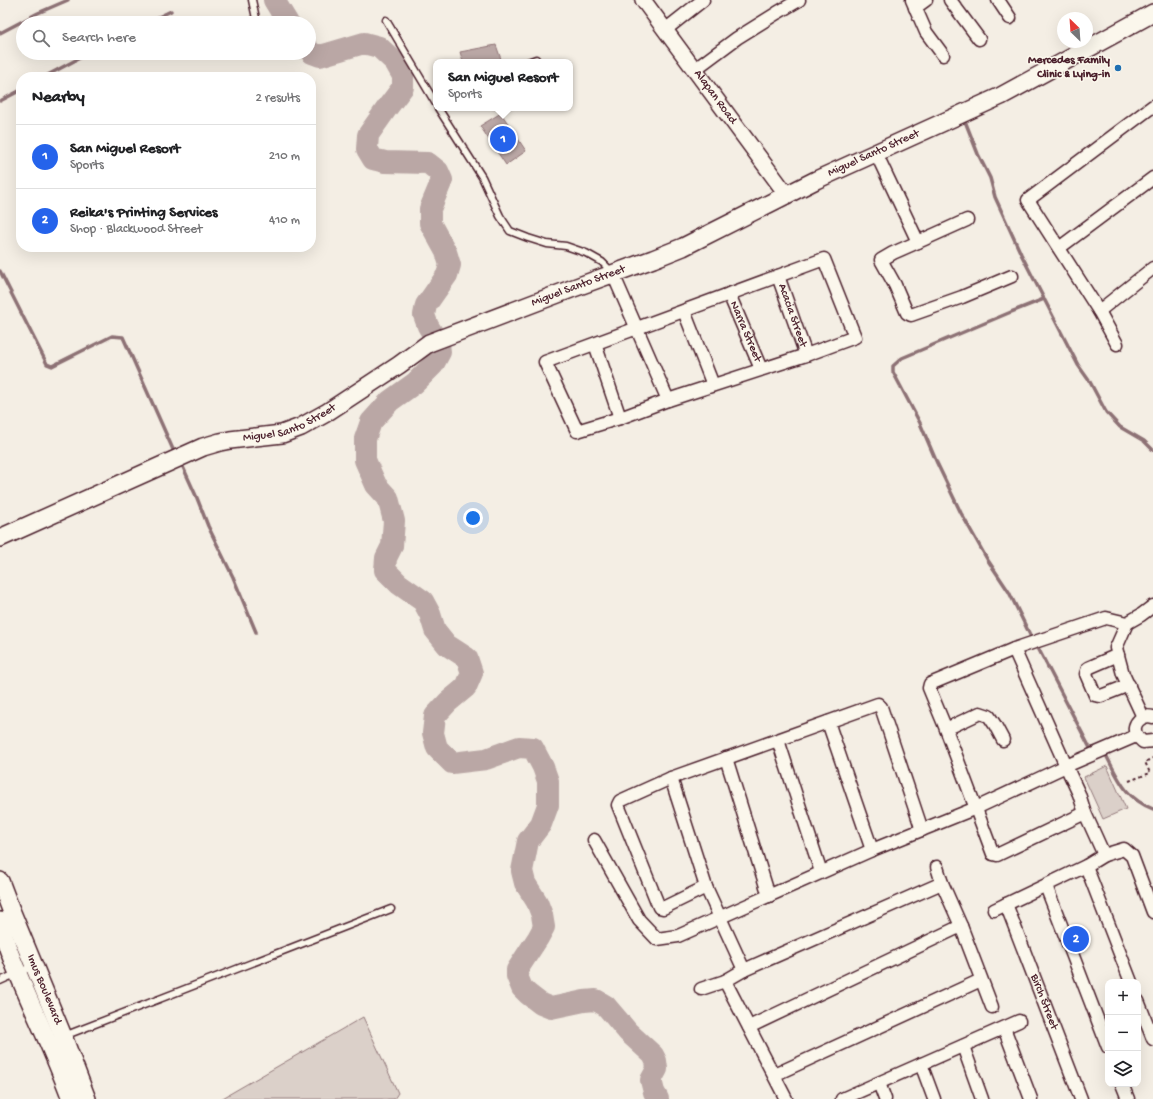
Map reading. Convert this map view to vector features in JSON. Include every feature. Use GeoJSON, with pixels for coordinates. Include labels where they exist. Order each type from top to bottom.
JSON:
{"type":"FeatureCollection","features":[{"type":"Feature","properties":{"kind":"main road","name":"Miguel Santo Street"},"geometry":{"type":"LineString","coordinates":[[0,538],[203,447],[225,441],[282,434],[301,427],[326,413],[399,366],[436,340],[683,247],[816,180],[950,118],[976,108],[1024,84],[1153,13]]}},
{"type":"Feature","properties":{"kind":"main road","name":"Imus Boulevard"},"geometry":{"type":"LineString","coordinates":[[0,881],[8,950],[26,969],[28,999],[55,1039],[87,1099]]}},
{"type":"Feature","properties":{"kind":"main road","name":"Imus Boulevard"},"geometry":{"type":"LineString","coordinates":[[55,1039],[64,1080],[71,1099]]}},
{"type":"Feature","properties":{"kind":"street","name":"Alapan Road"},"geometry":{"type":"LineString","coordinates":[[642,0],[787,195]]}},
{"type":"Feature","properties":{"kind":"street"},"geometry":{"type":"LineString","coordinates":[[665,30],[702,0]]}},
{"type":"Feature","properties":{"kind":"street"},"geometry":{"type":"LineString","coordinates":[[694,70],[737,38],[777,12],[799,0]]}},
{"type":"Feature","properties":{"kind":"street"},"geometry":{"type":"LineString","coordinates":[[926,0],[914,4],[926,32],[943,55]]}},
{"type":"Feature","properties":{"kind":"street"},"geometry":{"type":"LineString","coordinates":[[950,0],[979,39]]}},
{"type":"Feature","properties":{"kind":"street"},"geometry":{"type":"LineString","coordinates":[[998,0],[1010,18]]}},
{"type":"Feature","properties":{"kind":"street"},"geometry":{"type":"LineString","coordinates":[[1117,344],[1099,311],[1028,200],[1153,106]]}},
{"type":"Feature","properties":{"kind":"street"},"geometry":{"type":"LineString","coordinates":[[876,153],[918,242]]}},
{"type":"Feature","properties":{"kind":"street"},"geometry":{"type":"LineString","coordinates":[[1059,248],[1153,178]]}},
{"type":"Feature","properties":{"kind":"street"},"geometry":{"type":"LineString","coordinates":[[967,220],[893,253],[881,260],[907,313],[911,315],[962,297],[1012,276]]}},
{"type":"Feature","properties":{"kind":"street"},"geometry":{"type":"LineString","coordinates":[[824,259],[855,338],[668,400],[620,418],[577,431],[545,362],[637,328],[824,259]]}},
{"type":"Feature","properties":{"kind":"street"},"geometry":{"type":"LineString","coordinates":[[1099,311],[1153,268]]}},
{"type":"Feature","properties":{"kind":"street"},"geometry":{"type":"LineString","coordinates":[[613,274],[668,400]]}},
{"type":"Feature","properties":{"kind":"street","name":"Acacia Street"},"geometry":{"type":"LineString","coordinates":[[778,276],[806,355]]}},
{"type":"Feature","properties":{"kind":"street","name":"Narra Street"},"geometry":{"type":"LineString","coordinates":[[729,294],[761,369]]}},
{"type":"Feature","properties":{"kind":"street"},"geometry":{"type":"LineString","coordinates":[[684,311],[714,385]]}},
{"type":"Feature","properties":{"kind":"street"},"geometry":{"type":"LineString","coordinates":[[595,344],[620,418]]}},
{"type":"Feature","properties":{"kind":"street"},"geometry":{"type":"LineString","coordinates":[[1153,606],[1141,615],[1126,623],[1116,648],[1123,674],[1148,717],[1137,721],[1134,728],[1136,736],[1143,742],[1153,742]]}},
{"type":"Feature","properties":{"kind":"street"},"geometry":{"type":"LineString","coordinates":[[1085,813],[994,855],[930,690],[930,684],[1014,649],[1106,618],[1126,623]]}},
{"type":"Feature","properties":{"kind":"street"},"geometry":{"type":"LineString","coordinates":[[1014,649],[1079,794],[1085,813],[1104,855]]}},
{"type":"Feature","properties":{"kind":"street"},"geometry":{"type":"LineString","coordinates":[[1118,655],[1088,668],[1086,674],[1096,695],[1101,696],[1129,685]]}},
{"type":"Feature","properties":{"kind":"street"},"geometry":{"type":"LineString","coordinates":[[706,887],[663,908],[659,907],[618,803],[671,778],[878,704],[880,705],[922,830]]}},
{"type":"Feature","properties":{"kind":"street"},"geometry":{"type":"LineString","coordinates":[[946,729],[980,713],[989,716],[1003,740]]}},
{"type":"Feature","properties":{"kind":"street"},"geometry":{"type":"LineString","coordinates":[[828,722],[872,850]]}},
{"type":"Feature","properties":{"kind":"street"},"geometry":{"type":"LineString","coordinates":[[594,840],[639,920],[657,939],[678,936],[872,850],[976,808],[1066,766],[1136,736]]}},
{"type":"Feature","properties":{"kind":"street"},"geometry":{"type":"LineString","coordinates":[[778,740],[821,872]]}},
{"type":"Feature","properties":{"kind":"street"},"geometry":{"type":"LineString","coordinates":[[726,758],[768,896]]}},
{"type":"Feature","properties":{"kind":"street"},"geometry":{"type":"LineString","coordinates":[[671,778],[706,887],[744,970]]}},
{"type":"Feature","properties":{"kind":"street"},"geometry":{"type":"LineString","coordinates":[[994,910],[1086,866],[1104,855],[1124,849],[1132,856],[1153,912]]}},
{"type":"Feature","properties":{"kind":"street"},"geometry":{"type":"LineString","coordinates":[[1086,866],[1130,979]]}},
{"type":"Feature","properties":{"kind":"street"},"geometry":{"type":"LineString","coordinates":[[937,867],[992,1007]]}},
{"type":"Feature","properties":{"kind":"street"},"geometry":{"type":"LineString","coordinates":[[701,989],[725,981],[744,970],[942,883]]}},
{"type":"Feature","properties":{"kind":"street"},"geometry":{"type":"LineString","coordinates":[[1046,886],[1105,1039]]}},
{"type":"Feature","properties":{"kind":"street","name":"Birch Street"},"geometry":{"type":"LineString","coordinates":[[1006,904],[1081,1099]]}},
{"type":"Feature","properties":{"kind":"street"},"geometry":{"type":"LineString","coordinates":[[749,1027],[961,926]]}},
{"type":"Feature","properties":{"kind":"street"},"geometry":{"type":"LineString","coordinates":[[774,1075],[982,980]]}},
{"type":"Feature","properties":{"kind":"street"},"geometry":{"type":"LineString","coordinates":[[725,981],[786,1099]]}},
{"type":"Feature","properties":{"kind":"street"},"geometry":{"type":"LineString","coordinates":[[1141,1009],[1153,1039]]}},
{"type":"Feature","properties":{"kind":"street"},"geometry":{"type":"LineString","coordinates":[[842,1099],[1019,1021]]}},
{"type":"Feature","properties":{"kind":"street"},"geometry":{"type":"LineString","coordinates":[[1004,1028],[1031,1099]]}},
{"type":"Feature","properties":{"kind":"street"},"geometry":{"type":"LineString","coordinates":[[963,1046],[982,1099]]}},
{"type":"Feature","properties":{"kind":"street"},"geometry":{"type":"LineString","coordinates":[[921,1064],[934,1099]]}},
{"type":"Feature","properties":{"kind":"street"},"geometry":{"type":"LineString","coordinates":[[879,1083],[885,1099]]}},
{"type":"Feature","properties":{"kind":"street"},"geometry":{"type":"LineString","coordinates":[[1123,1087],[1128,1099]]}},
{"type":"Feature","properties":{"kind":"lane"},"geometry":{"type":"LineString","coordinates":[[252,0],[256,16]]}},
{"type":"Feature","properties":{"kind":"lane"},"geometry":{"type":"LineString","coordinates":[[386,20],[433,99]]}},
{"type":"Feature","properties":{"kind":"lane"},"geometry":{"type":"LineString","coordinates":[[429,93],[433,92]]}},
{"type":"Feature","properties":{"kind":"lane"},"geometry":{"type":"LineString","coordinates":[[440,111],[482,176],[500,216],[510,231],[547,244],[566,246],[586,253],[602,262],[613,274]]}},
{"type":"Feature","properties":{"kind":"lane"},"geometry":{"type":"LineString","coordinates":[[55,1039],[391,909]]}},
{"type":"Feature","properties":{"kind":"lane"},"geometry":{"type":"LineString","coordinates":[[0,981],[26,969]]}},
{"type":"Feature","properties":{"kind":"path"},"geometry":{"type":"LineString","coordinates":[[1129,781],[1150,773],[1145,762],[1153,758]]}},
{"type":"Feature","properties":{"kind":"shaded area"},"geometry":{"type":"Polygon","coordinates":[[[496,45],[501,59],[462,59],[460,52],[496,45]]]}},
{"type":"Feature","properties":{"kind":"shaded area"},"geometry":{"type":"Polygon","coordinates":[[[501,113],[526,151],[506,165],[480,126],[501,113]]]}},
{"type":"Feature","properties":{"kind":"shaded area"},"geometry":{"type":"Polygon","coordinates":[[[1107,766],[1126,809],[1103,819],[1084,777],[1107,766]]]}},
{"type":"Feature","properties":{"kind":"shaded area"},"geometry":{"type":"Polygon","coordinates":[[[363,1017],[398,1093],[394,1099],[221,1099],[363,1017]]]}},
{"type":"Feature","properties":{"kind":"waterway"},"geometry":{"type":"LineString","coordinates":[[32,16],[68,0]]}},
{"type":"Feature","properties":{"kind":"waterway"},"geometry":{"type":"LineString","coordinates":[[274,0],[284,16]]}},
{"type":"Feature","properties":{"kind":"waterway"},"geometry":{"type":"LineString","coordinates":[[161,16],[171,11]]}},
{"type":"Feature","properties":{"kind":"waterway"},"geometry":{"type":"LineString","coordinates":[[0,33],[16,25]]}},
{"type":"Feature","properties":{"kind":"waterway"},"geometry":{"type":"LineString","coordinates":[[316,54],[320,56],[364,43],[379,47],[395,62],[403,76],[403,87],[368,135],[367,149],[373,159],[385,162],[428,163],[438,171],[442,180],[430,209],[430,223],[446,252],[450,265],[447,275],[426,305],[424,315],[428,326],[439,344],[440,352],[433,365],[415,383],[390,401],[371,422],[365,439],[365,460],[376,485],[388,498],[394,521],[392,546],[386,558],[385,570],[399,584],[423,601],[430,614],[435,630],[447,645],[467,658],[472,673],[466,687],[448,702],[435,716],[433,733],[437,748],[452,763],[486,759],[519,747],[533,748],[543,767],[548,781],[548,805],[541,824],[528,841],[522,871],[525,883],[537,902],[542,915],[544,927],[517,970],[517,976],[522,988],[528,994],[541,1004],[551,1008],[596,1000],[606,1006],[628,1032],[653,1055],[656,1061],[657,1069],[651,1080],[654,1092],[658,1099]]}},
{"type":"Feature","properties":{"kind":"waterway"},"geometry":{"type":"LineString","coordinates":[[53,72],[76,60]]}},
{"type":"Feature","properties":{"kind":"waterway"},"geometry":{"type":"LineString","coordinates":[[0,101],[16,93]]}},
{"type":"Feature","properties":{"kind":"waterway"},"geometry":{"type":"LineString","coordinates":[[965,121],[978,154],[990,178],[995,197],[1021,254],[1078,365],[1090,382],[1106,412],[1120,427],[1144,441],[1153,450]]}},
{"type":"Feature","properties":{"kind":"waterway"},"geometry":{"type":"LineString","coordinates":[[0,271],[47,364],[52,366],[112,336],[123,337],[175,454]]}},
{"type":"Feature","properties":{"kind":"waterway"},"geometry":{"type":"LineString","coordinates":[[1032,639],[1009,592],[987,559],[961,513],[920,423],[893,372],[893,366],[902,358],[1044,299]]}},
{"type":"Feature","properties":{"kind":"waterway"},"geometry":{"type":"LineString","coordinates":[[183,467],[208,526],[233,577],[256,632]]}},
{"type":"Feature","properties":{"kind":"waterway"},"geometry":{"type":"LineString","coordinates":[[1037,646],[1090,748],[1096,748]]}},
{"type":"Feature","properties":{"kind":"waterway"},"geometry":{"type":"LineString","coordinates":[[1107,757],[1120,782],[1130,794],[1136,800],[1153,809]]}},
{"type":"Feature","properties":{"kind":"place","name":"Mercedes Family Clinic & Lying-in"},"geometry":{"type":"Point","coordinates":[1118,68]}},
{"type":"Feature","properties":{"kind":"place","name":"San Miguel Resort"},"geometry":{"type":"Point","coordinates":[503,139]}},
{"type":"Feature","properties":{"kind":"place","name":"Reika's Printing Services"},"geometry":{"type":"Point","coordinates":[1076,939]}}]}
